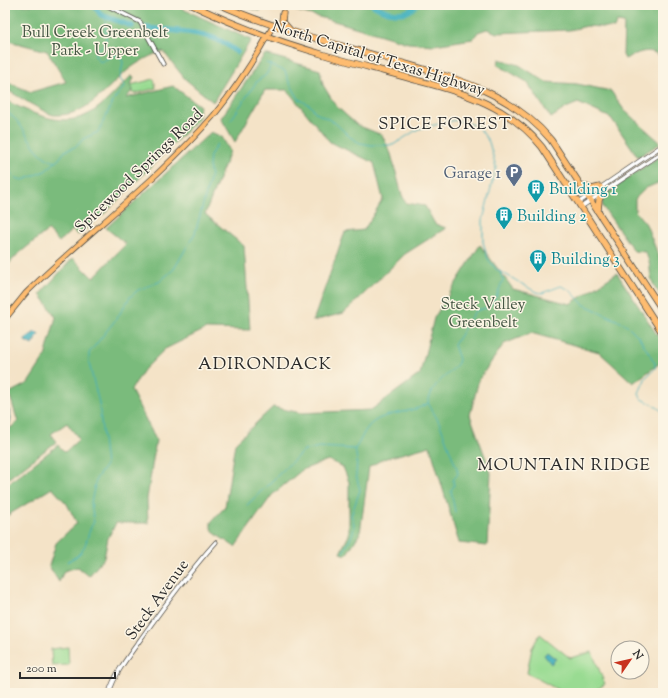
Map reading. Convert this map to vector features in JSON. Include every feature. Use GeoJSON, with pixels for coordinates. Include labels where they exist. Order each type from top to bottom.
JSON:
{"type":"FeatureCollection","features":[{"type":"Feature","properties":{"kind":"highway","name":"North Capital of Texas Highway"},"geometry":{"type":"LineString","coordinates":[[192,5],[227,22],[266,38],[464,93],[493,106],[515,121],[534,138],[580,205],[663,334]]}},
{"type":"Feature","properties":{"kind":"highway","name":"North Capital of Texas Highway"},"geometry":{"type":"LineString","coordinates":[[221,5],[272,26],[445,75],[491,92],[513,105],[539,125],[558,150],[663,311]]}},
{"type":"Feature","properties":{"kind":"highway"},"geometry":{"type":"LineString","coordinates":[[283,13],[283,24],[292,32]]}},
{"type":"Feature","properties":{"kind":"highway"},"geometry":{"type":"LineString","coordinates":[[581,185],[592,188],[600,187]]}},
{"type":"Feature","properties":{"kind":"highway"},"geometry":{"type":"LineString","coordinates":[[598,211],[599,200],[602,194]]}},
{"type":"Feature","properties":{"kind":"main road","name":"Spicewood Springs Road"},"geometry":{"type":"LineString","coordinates":[[5,319],[12,308],[30,288],[176,154],[214,115],[266,38],[272,26]]}},
{"type":"Feature","properties":{"kind":"street"},"geometry":{"type":"LineString","coordinates":[[106,5],[140,22],[163,64]]}},
{"type":"Feature","properties":{"kind":"street"},"geometry":{"type":"LineString","coordinates":[[580,205],[590,198],[600,187],[663,145]]}},
{"type":"Feature","properties":{"kind":"street"},"geometry":{"type":"LineString","coordinates":[[590,198],[602,194],[663,152]]}},
{"type":"Feature","properties":{"kind":"street"},"geometry":{"type":"LineString","coordinates":[[629,167],[632,172]]}},
{"type":"Feature","properties":{"kind":"street","name":"Steck Avenue"},"geometry":{"type":"LineString","coordinates":[[109,693],[116,675],[164,605],[188,574],[216,542]]}},
{"type":"Feature","properties":{"kind":"green space","name":"Bull Creek Greenbelt Park - Upper"},"geometry":{"type":"Polygon","coordinates":[[[5,5],[174,5],[251,40],[213,102],[185,79],[163,51],[132,67],[95,100],[86,106],[77,111],[54,115],[38,108],[5,89],[5,81],[31,92],[66,82],[47,51],[5,40],[5,5]]]}},
{"type":"Feature","properties":{"kind":"green space"},"geometry":{"type":"Polygon","coordinates":[[[238,5],[266,5],[260,11],[238,5]]]}},
{"type":"Feature","properties":{"kind":"green space"},"geometry":{"type":"Polygon","coordinates":[[[295,5],[663,5],[663,59],[649,51],[640,52],[625,59],[623,55],[624,23],[617,22],[614,28],[587,26],[570,30],[497,33],[487,29],[478,32],[473,39],[434,45],[408,43],[293,10],[295,5]]]}},
{"type":"Feature","properties":{"kind":"green space"},"geometry":{"type":"Polygon","coordinates":[[[265,54],[320,70],[323,85],[336,106],[357,125],[382,135],[391,154],[402,195],[406,203],[425,206],[435,224],[446,228],[405,254],[344,313],[313,321],[345,232],[364,230],[383,199],[374,163],[330,142],[287,90],[265,90],[235,142],[221,118],[265,54]]]}},
{"type":"Feature","properties":{"kind":"green space"},"geometry":{"type":"Polygon","coordinates":[[[499,59],[519,65],[546,82],[577,84],[611,91],[624,110],[661,143],[638,157],[611,118],[578,103],[566,108],[551,118],[527,82],[498,65],[499,59]]]}},
{"type":"Feature","properties":{"kind":"green space"},"geometry":{"type":"Polygon","coordinates":[[[131,76],[134,77],[131,85],[133,90],[126,98],[173,86],[200,106],[197,120],[107,211],[78,235],[72,230],[59,242],[48,230],[17,255],[5,268],[5,100],[38,115],[61,120],[73,119],[84,116],[95,110],[131,76]]]}},
{"type":"Feature","properties":{"kind":"green space"},"geometry":{"type":"Polygon","coordinates":[[[154,79],[156,88],[134,94],[131,85],[154,79]]]}},
{"type":"Feature","properties":{"kind":"green space"},"geometry":{"type":"Polygon","coordinates":[[[211,132],[222,137],[230,151],[205,214],[244,246],[250,330],[206,329],[165,349],[144,370],[131,390],[156,440],[147,499],[148,523],[116,523],[108,538],[104,558],[89,576],[78,567],[64,571],[59,582],[49,566],[56,543],[77,523],[67,504],[52,488],[5,517],[5,486],[58,445],[65,452],[79,439],[67,423],[51,434],[56,442],[5,481],[5,432],[18,422],[9,393],[28,383],[45,357],[56,317],[40,294],[73,258],[93,278],[126,244],[106,228],[211,132]]]}},
{"type":"Feature","properties":{"kind":"green space"},"geometry":{"type":"Polygon","coordinates":[[[663,154],[663,181],[646,188],[635,199],[635,211],[646,224],[663,267],[663,299],[653,283],[649,262],[645,252],[634,251],[603,207],[602,202],[603,197],[606,194],[663,154]]]}},
{"type":"Feature","properties":{"kind":"green space","name":"Steck Valley Greenbelt"},"geometry":{"type":"Polygon","coordinates":[[[480,245],[513,289],[570,304],[617,273],[663,344],[663,361],[633,383],[599,352],[531,333],[504,344],[479,379],[470,415],[491,473],[487,546],[459,543],[430,446],[383,459],[369,467],[360,533],[346,555],[340,553],[349,535],[349,482],[343,467],[328,460],[302,470],[272,495],[235,547],[217,535],[211,528],[211,522],[225,507],[235,443],[273,407],[301,413],[371,410],[420,374],[434,318],[480,245]]]}},
{"type":"Feature","properties":{"kind":"green space"},"geometry":{"type":"Polygon","coordinates":[[[540,634],[570,658],[592,652],[605,684],[592,693],[564,693],[527,673],[532,648],[540,634]]]}},
{"type":"Feature","properties":{"kind":"green space"},"geometry":{"type":"Polygon","coordinates":[[[68,647],[69,665],[52,666],[51,649],[68,647]]]}},
{"type":"Feature","properties":{"kind":"water"},"geometry":{"type":"Polygon","coordinates":[[[35,332],[39,334],[32,345],[25,341],[25,339],[35,332]]]}},
{"type":"Feature","properties":{"kind":"water"},"geometry":{"type":"Polygon","coordinates":[[[6,410],[9,410],[11,418],[9,427],[5,427],[6,410]]]}},
{"type":"Feature","properties":{"kind":"water"},"geometry":{"type":"Polygon","coordinates":[[[547,652],[556,659],[551,664],[544,655],[547,652]]]}},
{"type":"Feature","properties":{"kind":"waterway"},"geometry":{"type":"LineString","coordinates":[[94,5],[101,15],[132,26]]}},
{"type":"Feature","properties":{"kind":"waterway"},"geometry":{"type":"LineString","coordinates":[[373,5],[383,10],[395,13],[406,12],[416,5]]}},
{"type":"Feature","properties":{"kind":"waterway"},"geometry":{"type":"LineString","coordinates":[[656,5],[663,21]]}},
{"type":"Feature","properties":{"kind":"waterway"},"geometry":{"type":"LineString","coordinates":[[5,167],[15,178],[23,180],[45,171],[59,159],[65,151],[77,146],[83,139],[98,132],[115,98],[125,86],[120,79],[123,62],[119,55],[115,55],[100,62],[95,56],[95,52],[105,43],[105,17]]}},
{"type":"Feature","properties":{"kind":"waterway"},"geometry":{"type":"LineString","coordinates":[[146,28],[196,33],[224,43],[237,52]]}},
{"type":"Feature","properties":{"kind":"waterway"},"geometry":{"type":"LineString","coordinates":[[266,63],[285,71],[289,82],[299,99],[311,106],[316,113],[334,122],[350,137],[360,143],[371,145],[393,145],[418,129],[455,120],[478,126],[489,142],[496,167],[483,220],[483,242],[488,259],[496,269],[536,292],[542,293],[561,286],[570,290],[583,304],[627,325],[639,337],[655,363],[655,369],[646,377],[639,393],[641,399],[653,404],[663,412]]}},
{"type":"Feature","properties":{"kind":"waterway"},"geometry":{"type":"LineString","coordinates":[[231,120],[257,81],[266,75],[271,65]]}},
{"type":"Feature","properties":{"kind":"waterway"},"geometry":{"type":"LineString","coordinates":[[5,110],[17,121],[38,151],[49,160],[56,162]]}},
{"type":"Feature","properties":{"kind":"waterway"},"geometry":{"type":"LineString","coordinates":[[67,562],[76,557],[85,546],[94,522],[91,503],[96,479],[106,465],[99,403],[89,363],[89,353],[117,318],[130,297],[138,290],[159,282],[174,269],[195,233],[211,176],[209,166],[210,156],[217,144]]}},
{"type":"Feature","properties":{"kind":"waterway"},"geometry":{"type":"LineString","coordinates":[[247,505],[303,451],[319,447],[355,449],[366,429],[374,422],[389,415],[421,407],[428,403],[433,389],[458,363],[459,359],[454,345],[475,311],[489,307],[496,297],[503,280],[500,272]]}},
{"type":"Feature","properties":{"kind":"waterway"},"geometry":{"type":"LineString","coordinates":[[428,403],[439,422],[457,469],[458,474],[453,480],[454,486],[451,490],[455,512]]}},
{"type":"Feature","properties":{"kind":"waterway"},"geometry":{"type":"LineString","coordinates":[[343,552],[354,530],[351,516],[360,490],[356,475],[357,460],[355,449]]}},
{"type":"Feature","properties":{"kind":"place","name":"Garage 1"},"geometry":{"type":"Point","coordinates":[514,187]}},
{"type":"Feature","properties":{"kind":"place","name":"Building 1"},"geometry":{"type":"Point","coordinates":[536,203]}},
{"type":"Feature","properties":{"kind":"place","name":"Building 2"},"geometry":{"type":"Point","coordinates":[504,230]}},
{"type":"Feature","properties":{"kind":"place","name":"Building 3"},"geometry":{"type":"Point","coordinates":[538,273]}},
{"type":"Feature","properties":{"kind":"district","name":"SPICE FOREST"},"geometry":{"type":"Point","coordinates":[445,123]}},
{"type":"Feature","properties":{"kind":"district","name":"ADIRONDACK"},"geometry":{"type":"Point","coordinates":[265,363]}},
{"type":"Feature","properties":{"kind":"district","name":"MOUNTAIN RIDGE"},"geometry":{"type":"Point","coordinates":[564,464]}}]}
